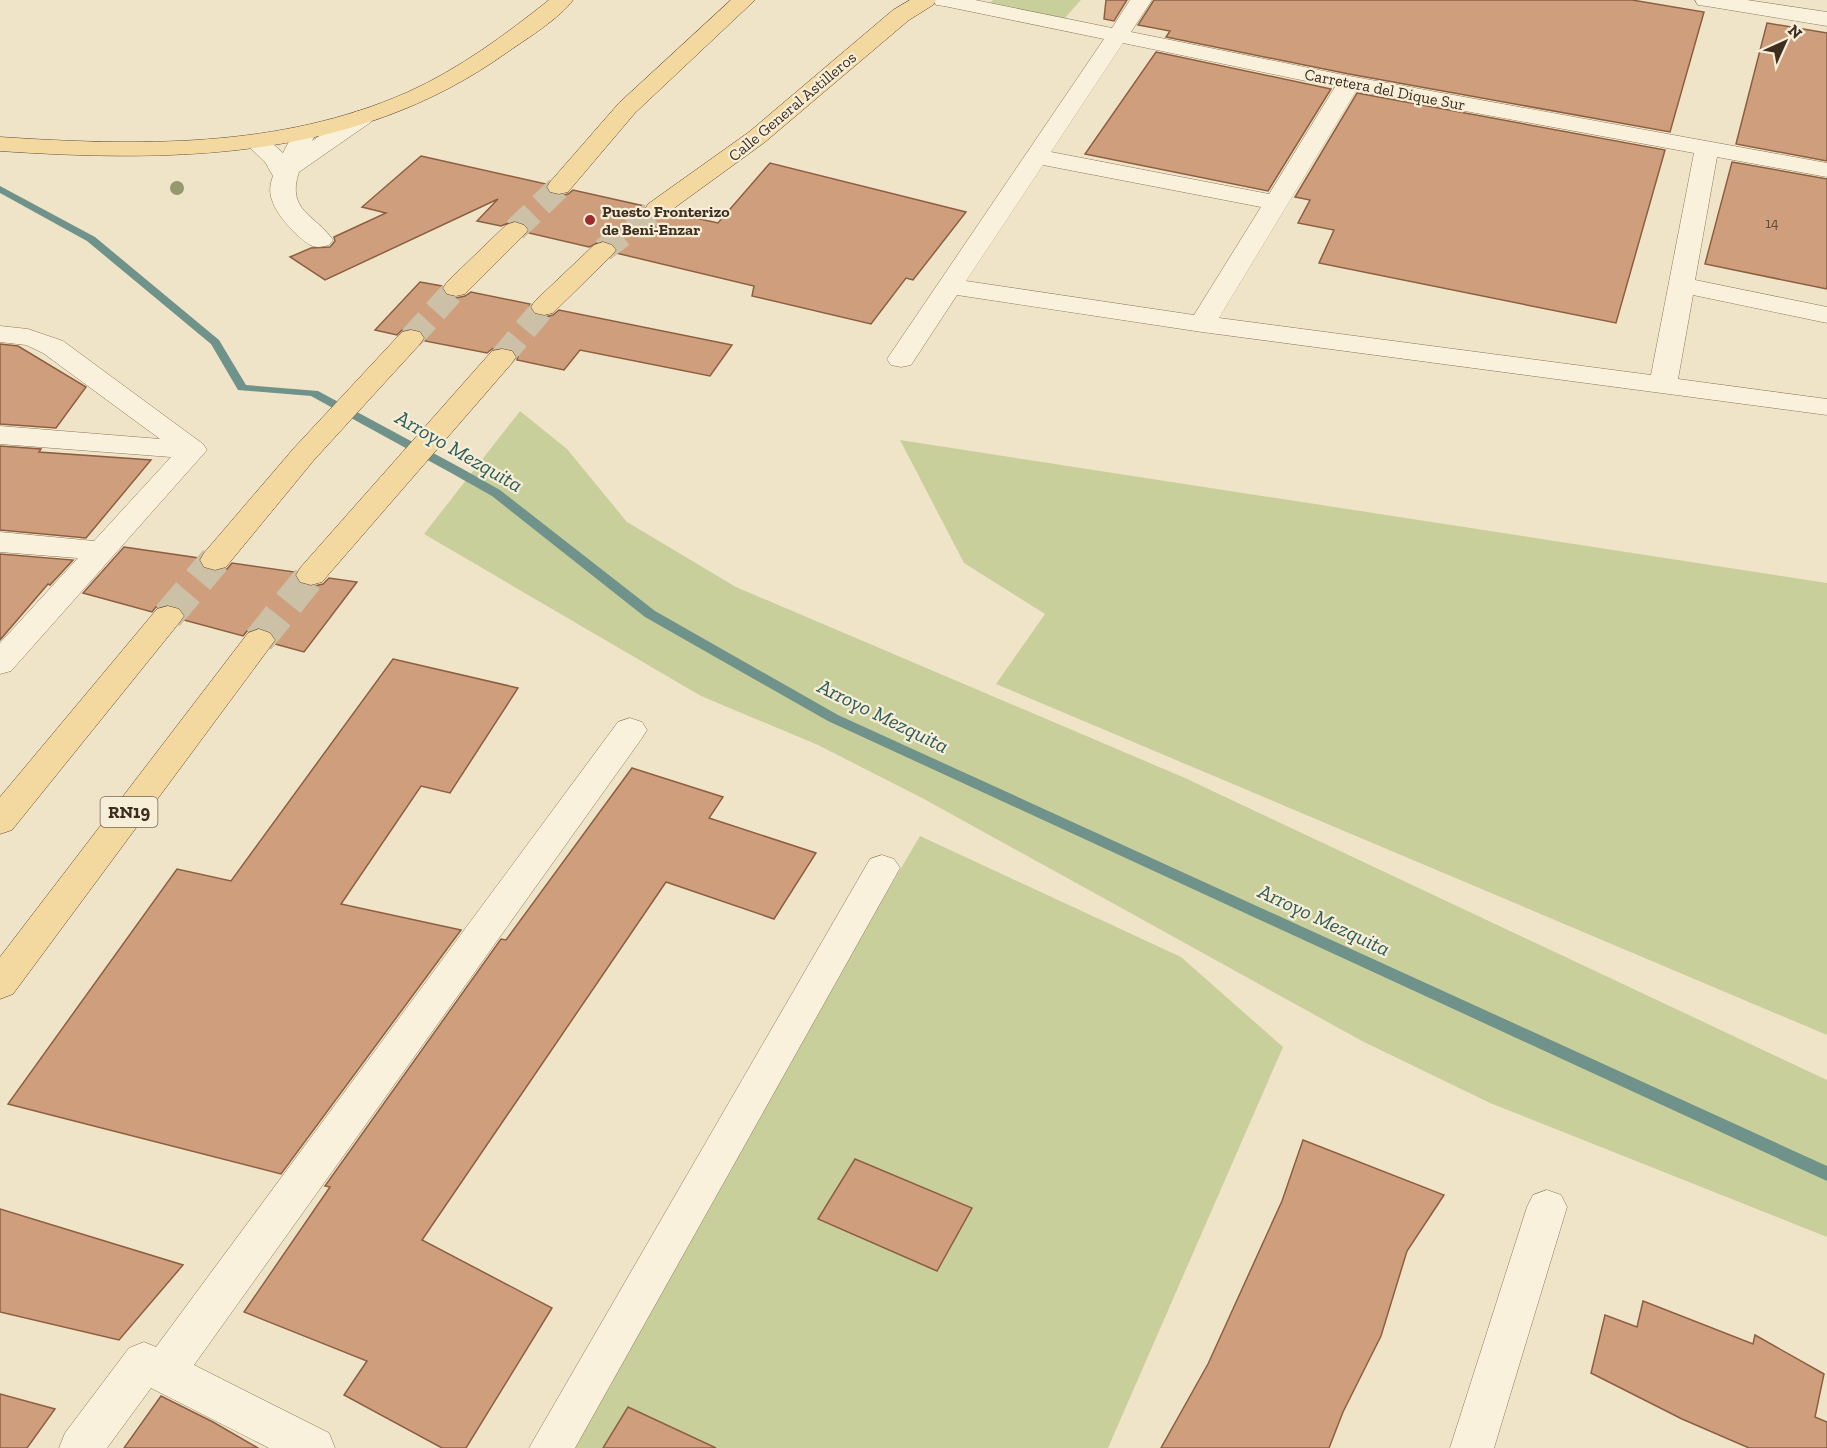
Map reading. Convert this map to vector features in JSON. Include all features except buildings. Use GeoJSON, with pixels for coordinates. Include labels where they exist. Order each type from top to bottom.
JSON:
{"type":"FeatureCollection","features":[{"type":"Feature","properties":{"kind":"main road"},"geometry":{"type":"LineString","coordinates":[[0,144],[42,148],[148,151],[257,143],[303,135],[363,117],[437,86],[470,68],[562,0]]}},
{"type":"Feature","properties":{"kind":"main road"},"geometry":{"type":"LineString","coordinates":[[559,187],[627,108],[744,0]]}},
{"type":"Feature","properties":{"kind":"main road"},"geometry":{"type":"LineString","coordinates":[[919,0],[931,0]]}},
{"type":"Feature","properties":{"kind":"main road","name":"Calle General Astilleros"},"geometry":{"type":"LineString","coordinates":[[657,209],[757,137],[901,15],[925,0]]}},
{"type":"Feature","properties":{"kind":"main road"},"geometry":{"type":"LineString","coordinates":[[456,288],[515,230]]}},
{"type":"Feature","properties":{"kind":"main road"},"geometry":{"type":"LineString","coordinates":[[544,307],[603,250]]}},
{"type":"Feature","properties":{"kind":"main road"},"geometry":{"type":"LineString","coordinates":[[215,560],[304,454],[407,341]]}},
{"type":"Feature","properties":{"kind":"main road"},"geometry":{"type":"LineString","coordinates":[[311,575],[502,357]]}},
{"type":"Feature","properties":{"kind":"main road"},"geometry":{"type":"LineString","coordinates":[[0,821],[168,616]]}},
{"type":"Feature","properties":{"kind":"main road","name":"RN19"},"geometry":{"type":"LineString","coordinates":[[0,984],[259,640]]}},
{"type":"Feature","properties":{"kind":"street","name":"Carretera del Dique Sur"},"geometry":{"type":"LineString","coordinates":[[944,0],[1349,83],[1827,170]]}},
{"type":"Feature","properties":{"kind":"street"},"geometry":{"type":"LineString","coordinates":[[901,358],[1141,0]]}},
{"type":"Feature","properties":{"kind":"street"},"geometry":{"type":"LineString","coordinates":[[1706,0],[1827,19]]}},
{"type":"Feature","properties":{"kind":"street"},"geometry":{"type":"LineString","coordinates":[[1202,324],[1349,83]]}},
{"type":"Feature","properties":{"kind":"street"},"geometry":{"type":"LineString","coordinates":[[287,172],[363,117]]}},
{"type":"Feature","properties":{"kind":"street"},"geometry":{"type":"LineString","coordinates":[[303,135],[282,188],[284,203],[292,216],[320,240]]}},
{"type":"Feature","properties":{"kind":"street"},"geometry":{"type":"LineString","coordinates":[[257,143],[287,172]]}},
{"type":"Feature","properties":{"kind":"street"},"geometry":{"type":"LineString","coordinates":[[1663,385],[1707,147]]}},
{"type":"Feature","properties":{"kind":"street"},"geometry":{"type":"LineString","coordinates":[[1036,156],[1276,203]]}},
{"type":"Feature","properties":{"kind":"street"},"geometry":{"type":"LineString","coordinates":[[1682,285],[1827,315]]}},
{"type":"Feature","properties":{"kind":"street"},"geometry":{"type":"LineString","coordinates":[[950,286],[1202,324],[1827,407]]}},
{"type":"Feature","properties":{"kind":"street"},"geometry":{"type":"LineString","coordinates":[[0,334],[41,339],[194,450]]}},
{"type":"Feature","properties":{"kind":"street"},"geometry":{"type":"LineString","coordinates":[[0,435],[194,450]]}},
{"type":"Feature","properties":{"kind":"street"},"geometry":{"type":"LineString","coordinates":[[0,663],[194,450]]}},
{"type":"Feature","properties":{"kind":"street"},"geometry":{"type":"LineString","coordinates":[[0,542],[102,551]]}},
{"type":"Feature","properties":{"kind":"street"},"geometry":{"type":"LineString","coordinates":[[163,1373],[630,730]]}},
{"type":"Feature","properties":{"kind":"street"},"geometry":{"type":"LineString","coordinates":[[551,1448],[882,868]]}},
{"type":"Feature","properties":{"kind":"street"},"geometry":{"type":"LineString","coordinates":[[1472,1448],[1547,1207]]}},
{"type":"Feature","properties":{"kind":"street"},"geometry":{"type":"LineString","coordinates":[[81,1448],[144,1362],[313,1448]]}},
{"type":"Feature","properties":{"kind":"green space"},"geometry":{"type":"Polygon","coordinates":[[[993,0],[1081,0],[1064,19],[989,4],[993,0]]]}},
{"type":"Feature","properties":{"kind":"green space"},"geometry":{"type":"Polygon","coordinates":[[[520,411],[567,449],[627,522],[736,587],[1185,778],[1827,1080],[1827,1237],[1490,1103],[1362,1041],[924,799],[818,745],[701,696],[424,534],[520,411]]]}},
{"type":"Feature","properties":{"kind":"green space"},"geometry":{"type":"Polygon","coordinates":[[[900,440],[1827,583],[1827,1035],[996,684],[1045,614],[964,563],[900,440]]]}},
{"type":"Feature","properties":{"kind":"green space"},"geometry":{"type":"Polygon","coordinates":[[[920,836],[1181,957],[1283,1047],[1108,1448],[558,1448],[920,836]]]}},
{"type":"Feature","properties":{"kind":"waterway","name":"Arroyo Mezquita"},"geometry":{"type":"LineString","coordinates":[[0,189],[91,239],[215,342],[242,388],[314,393],[457,471],[496,493],[650,614],[833,718],[1827,1174]]}},
{"type":"Feature","properties":{"kind":"tunnel"},"geometry":{"type":"LineString","coordinates":[[515,230],[559,187]]}},
{"type":"Feature","properties":{"kind":"tunnel"},"geometry":{"type":"LineString","coordinates":[[603,250],[657,209]]}},
{"type":"Feature","properties":{"kind":"tunnel"},"geometry":{"type":"LineString","coordinates":[[411,338],[456,288]]}},
{"type":"Feature","properties":{"kind":"tunnel"},"geometry":{"type":"LineString","coordinates":[[502,357],[544,307]]}},
{"type":"Feature","properties":{"kind":"tunnel"},"geometry":{"type":"LineString","coordinates":[[168,616],[215,560]]}},
{"type":"Feature","properties":{"kind":"tunnel"},"geometry":{"type":"LineString","coordinates":[[259,640],[311,575]]}},
{"type":"Feature","properties":{"kind":"place","name":"Puesto Fronterizo de Beni-Enzar"},"geometry":{"type":"Point","coordinates":[590,220]}}]}
